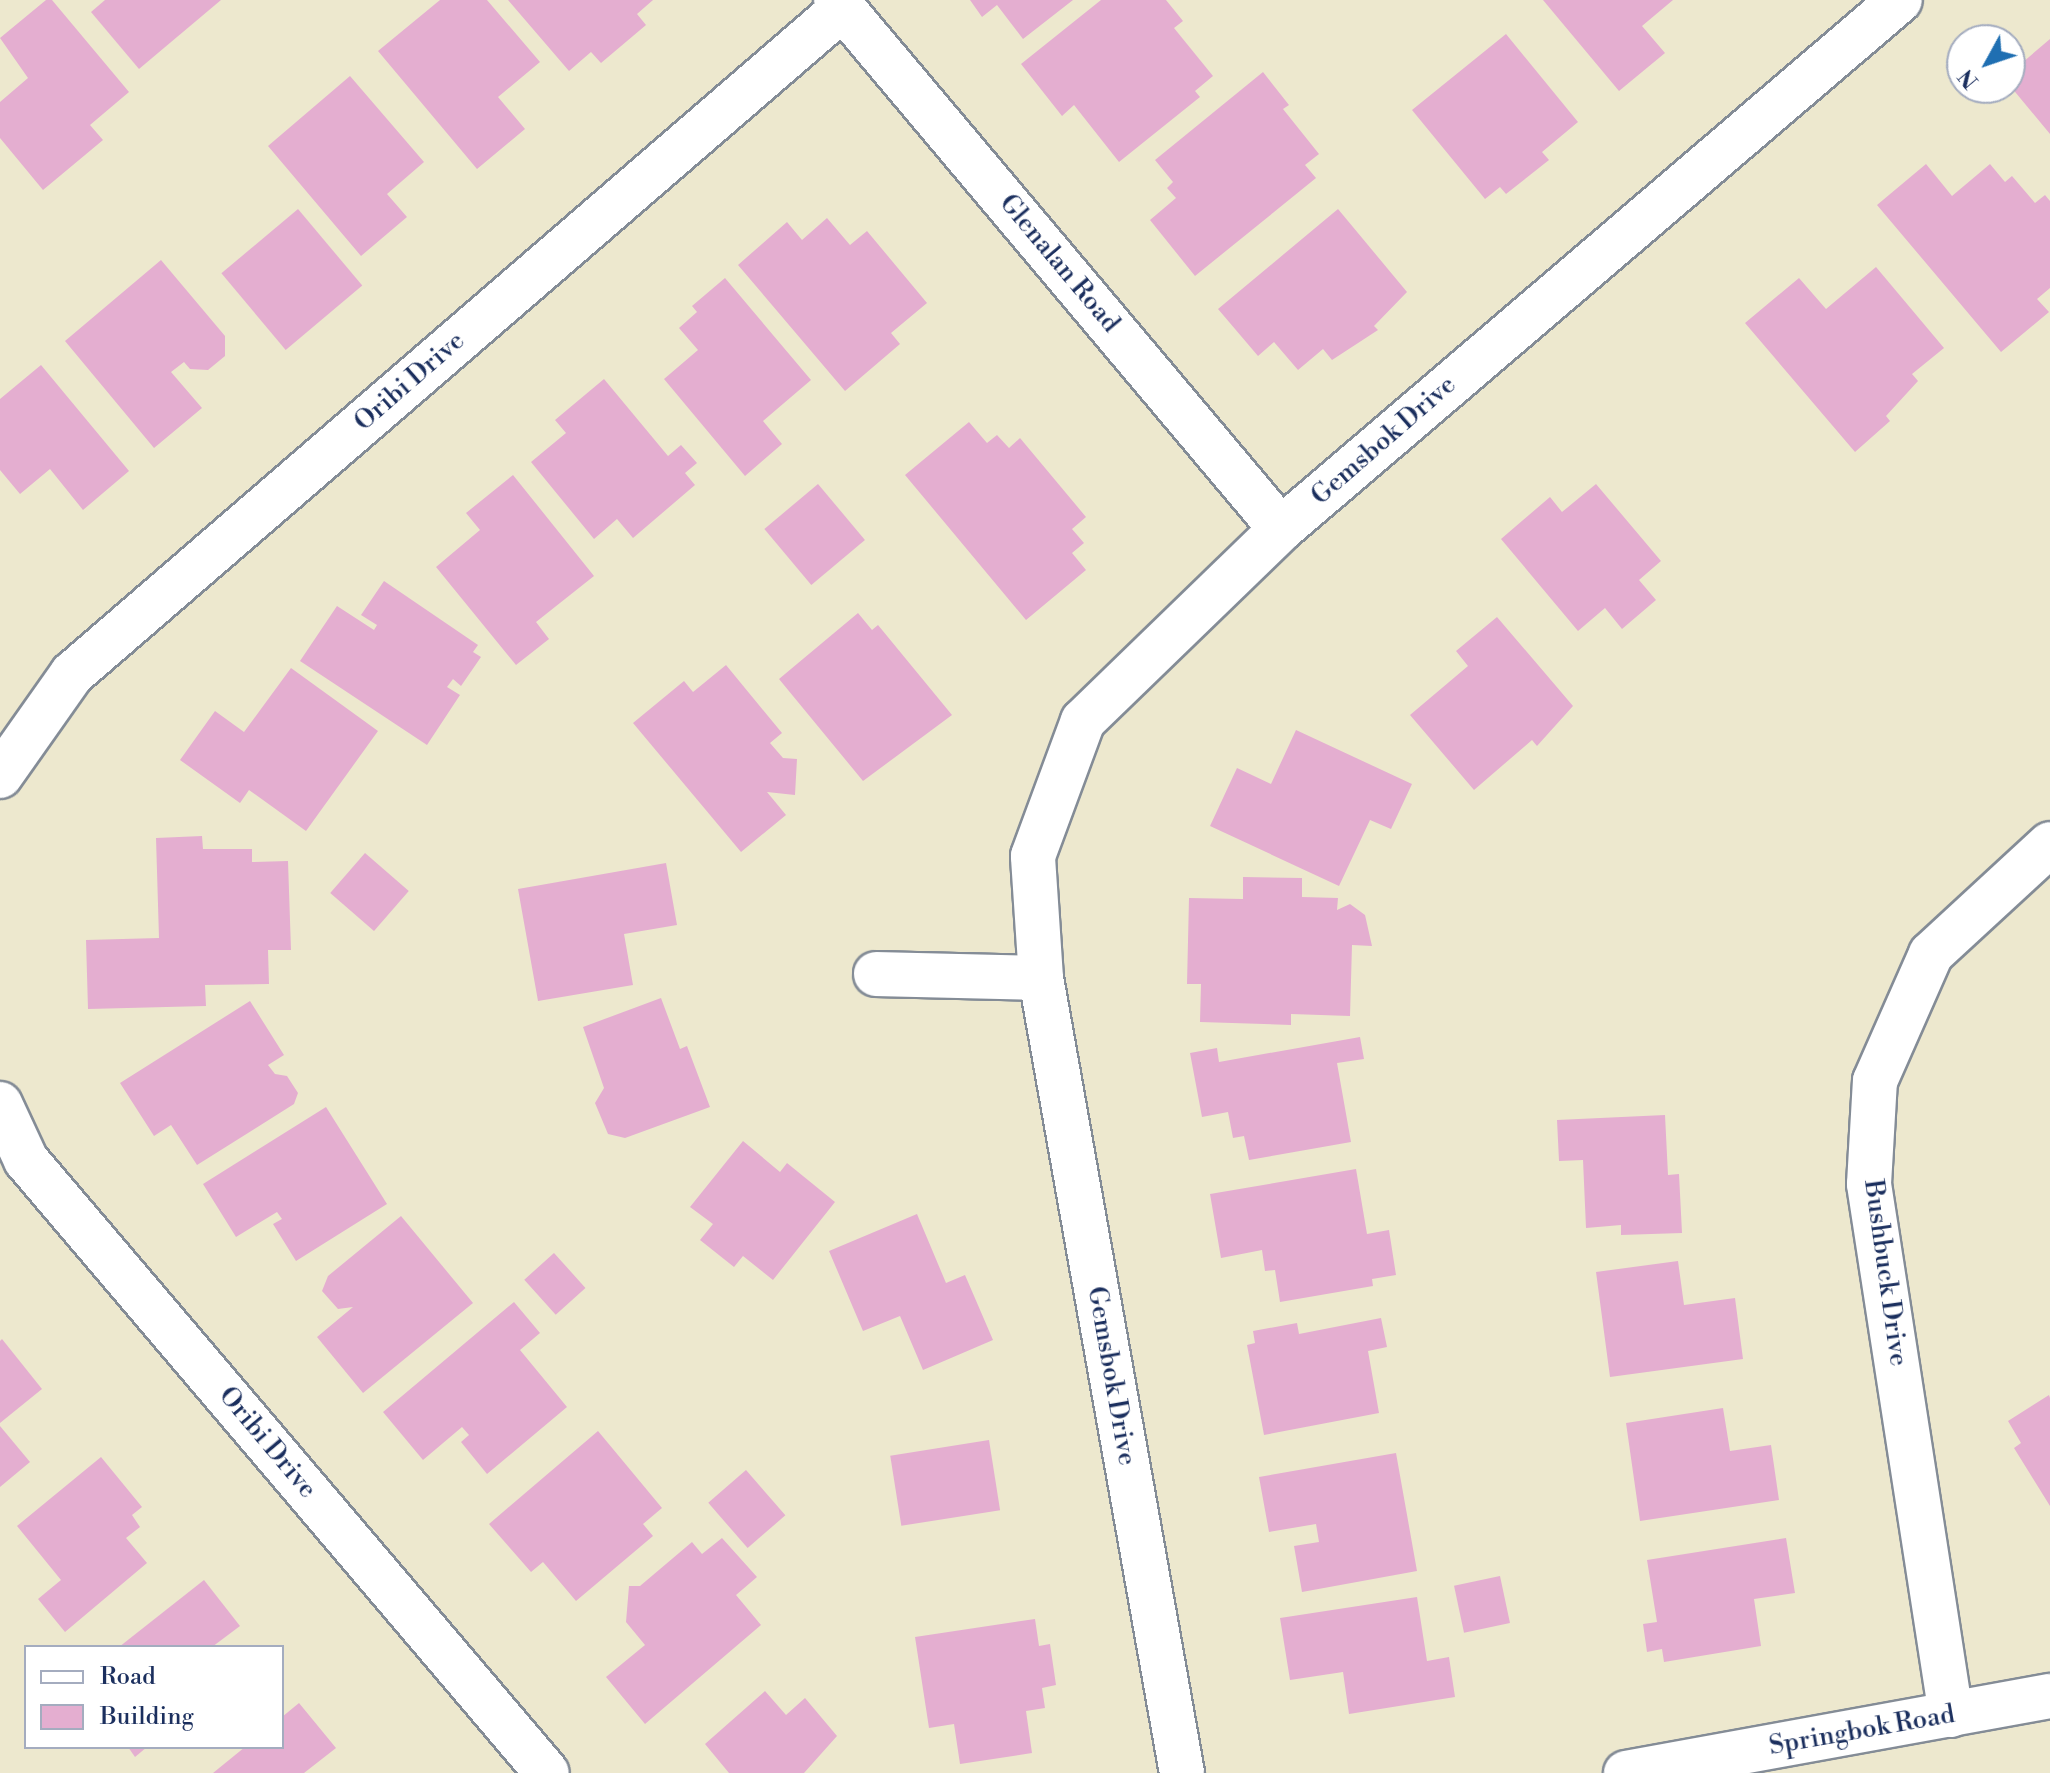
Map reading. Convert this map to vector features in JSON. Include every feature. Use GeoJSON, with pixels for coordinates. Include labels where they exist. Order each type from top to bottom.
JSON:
{"type":"FeatureCollection","features":[{"type":"Feature","properties":{"kind":"street","name":"Gemsbok Drive"},"geometry":{"type":"LineString","coordinates":[[1182,1773],[1041,978],[1033,856],[1083,721],[1281,529],[1900,0]]}},
{"type":"Feature","properties":{"kind":"street","name":"Glenalan Road"},"geometry":{"type":"LineString","coordinates":[[840,4],[1281,529]]}},
{"type":"Feature","properties":{"kind":"street","name":"Oribi Drive"},"geometry":{"type":"LineString","coordinates":[[0,776],[72,674],[840,4]]}},
{"type":"Feature","properties":{"kind":"street","name":"Bushbuck Drive"},"geometry":{"type":"LineString","coordinates":[[1951,1715],[1869,1184],[1875,1081],[1931,954],[2050,844]]}},
{"type":"Feature","properties":{"kind":"street"},"geometry":{"type":"LineString","coordinates":[[876,974],[1041,978]]}},
{"type":"Feature","properties":{"kind":"street","name":"Oribi Drive"},"geometry":{"type":"LineString","coordinates":[[0,1104],[26,1160],[547,1773]]}},
{"type":"Feature","properties":{"kind":"street","name":"Springbok Road"},"geometry":{"type":"LineString","coordinates":[[1626,1773],[2050,1696]]}},
{"type":"Feature","properties":{"kind":"building"},"geometry":{"type":"Polygon","coordinates":[[[46,0],[52,0],[129,92],[90,125],[103,140],[43,190],[0,138],[0,102],[28,78],[0,38],[46,0]]]}},
{"type":"Feature","properties":{"kind":"building"},"geometry":{"type":"Polygon","coordinates":[[[105,0],[221,0],[139,69],[91,12],[105,0]]]}},
{"type":"Feature","properties":{"kind":"building"},"geometry":{"type":"Polygon","coordinates":[[[440,0],[487,0],[540,62],[498,97],[525,129],[477,169],[378,51],[440,0]]]}},
{"type":"Feature","properties":{"kind":"building"},"geometry":{"type":"Polygon","coordinates":[[[508,0],[653,0],[637,14],[646,25],[601,63],[591,52],[569,71],[508,0]]]}},
{"type":"Feature","properties":{"kind":"building"},"geometry":{"type":"Polygon","coordinates":[[[970,0],[1073,0],[1023,39],[997,5],[982,17],[970,0]]]}},
{"type":"Feature","properties":{"kind":"building"},"geometry":{"type":"Polygon","coordinates":[[[1101,0],[1166,0],[1183,21],[1174,28],[1213,76],[1195,91],[1200,97],[1119,162],[1074,105],[1062,116],[1021,64],[1101,0]]]}},
{"type":"Feature","properties":{"kind":"building"},"geometry":{"type":"Polygon","coordinates":[[[1543,0],[1673,0],[1642,26],[1665,53],[1619,91],[1543,0]]]}},
{"type":"Feature","properties":{"kind":"building"},"geometry":{"type":"Polygon","coordinates":[[[1506,34],[1578,122],[1542,152],[1549,160],[1506,194],[1500,187],[1485,199],[1412,110],[1506,34]]]}},
{"type":"Feature","properties":{"kind":"building"},"geometry":{"type":"Polygon","coordinates":[[[2050,39],[2050,134],[2025,104],[2026,59],[2050,39]]]}},
{"type":"Feature","properties":{"kind":"building"},"geometry":{"type":"Polygon","coordinates":[[[1263,72],[1289,105],[1283,109],[1319,154],[1305,165],[1316,178],[1195,276],[1150,220],[1176,198],[1167,188],[1173,182],[1155,160],[1263,72]]]}},
{"type":"Feature","properties":{"kind":"building"},"geometry":{"type":"Polygon","coordinates":[[[350,76],[424,162],[387,194],[407,217],[361,256],[268,146],[350,76]]]}},
{"type":"Feature","properties":{"kind":"building"},"geometry":{"type":"Polygon","coordinates":[[[1926,164],[1952,196],[1990,164],[2005,182],[2012,176],[2035,203],[2045,195],[2050,201],[2050,288],[2037,299],[2049,312],[2001,352],[1877,205],[1926,164]]]}},
{"type":"Feature","properties":{"kind":"building"},"geometry":{"type":"Polygon","coordinates":[[[298,209],[362,286],[286,350],[221,273],[298,209]]]}},
{"type":"Feature","properties":{"kind":"building"},"geometry":{"type":"Polygon","coordinates":[[[1338,209],[1407,292],[1374,326],[1378,330],[1332,360],[1323,349],[1298,370],[1274,342],[1258,356],[1218,309],[1338,209]]]}},
{"type":"Feature","properties":{"kind":"building"},"geometry":{"type":"Polygon","coordinates":[[[827,218],[850,245],[867,231],[927,303],[891,333],[900,344],[845,391],[738,265],[787,222],[802,240],[827,218]]]}},
{"type":"Feature","properties":{"kind":"building"},"geometry":{"type":"Polygon","coordinates":[[[161,260],[225,336],[225,356],[208,370],[190,369],[184,362],[171,372],[202,408],[154,448],[65,341],[161,260]]]}},
{"type":"Feature","properties":{"kind":"building"},"geometry":{"type":"Polygon","coordinates":[[[1876,267],[1944,348],[1912,374],[1918,381],[1886,416],[1890,421],[1855,452],[1745,323],[1799,278],[1826,309],[1876,267]]]}},
{"type":"Feature","properties":{"kind":"building"},"geometry":{"type":"Polygon","coordinates":[[[725,278],[811,380],[763,421],[782,444],[745,476],[664,379],[698,350],[679,328],[697,312],[692,306],[725,278]]]}},
{"type":"Feature","properties":{"kind":"building"},"geometry":{"type":"Polygon","coordinates":[[[41,365],[129,471],[83,510],[50,469],[20,494],[0,470],[0,399],[41,365]]]}},
{"type":"Feature","properties":{"kind":"building"},"geometry":{"type":"Polygon","coordinates":[[[604,379],[668,456],[681,445],[697,463],[685,473],[695,485],[633,538],[617,519],[594,539],[531,462],[566,433],[555,420],[604,379]]]}},
{"type":"Feature","properties":{"kind":"building"},"geometry":{"type":"Polygon","coordinates":[[[969,422],[987,443],[997,435],[1009,448],[1020,438],[1086,517],[1072,529],[1084,543],[1072,553],[1086,570],[1026,620],[905,475],[969,422]]]}},
{"type":"Feature","properties":{"kind":"building"},"geometry":{"type":"Polygon","coordinates":[[[513,475],[594,576],[536,622],[549,639],[516,665],[436,567],[480,530],[466,513],[513,475]]]}},
{"type":"Feature","properties":{"kind":"building"},"geometry":{"type":"Polygon","coordinates":[[[818,484],[865,540],[811,585],[764,529],[818,484]]]}},
{"type":"Feature","properties":{"kind":"building"},"geometry":{"type":"Polygon","coordinates":[[[1596,484],[1661,561],[1639,580],[1656,600],[1622,629],[1605,608],[1578,631],[1501,539],[1550,497],[1562,512],[1596,484]]]}},
{"type":"Feature","properties":{"kind":"building"},"geometry":{"type":"Polygon","coordinates":[[[384,581],[478,645],[473,652],[481,657],[461,686],[453,679],[447,687],[460,695],[427,745],[300,661],[337,606],[374,630],[377,625],[361,615],[384,581]]]}},
{"type":"Feature","properties":{"kind":"building"},"geometry":{"type":"Polygon","coordinates":[[[858,613],[872,630],[878,625],[952,715],[863,781],[779,679],[858,613]]]}},
{"type":"Feature","properties":{"kind":"building"},"geometry":{"type":"Polygon","coordinates":[[[1497,617],[1573,706],[1537,746],[1532,740],[1474,790],[1410,715],[1468,666],[1456,651],[1497,617]]]}},
{"type":"Feature","properties":{"kind":"building"},"geometry":{"type":"Polygon","coordinates":[[[726,665],[782,733],[770,743],[783,758],[797,759],[795,795],[767,792],[786,815],[741,852],[633,723],[684,681],[693,692],[726,665]]]}},
{"type":"Feature","properties":{"kind":"building"},"geometry":{"type":"Polygon","coordinates":[[[291,668],[378,731],[306,831],[249,790],[240,803],[180,760],[215,711],[244,732],[291,668]]]}},
{"type":"Feature","properties":{"kind":"building"},"geometry":{"type":"Polygon","coordinates":[[[1296,730],[1412,784],[1391,829],[1370,820],[1339,886],[1210,826],[1237,768],[1271,784],[1296,730]]]}},
{"type":"Feature","properties":{"kind":"building"},"geometry":{"type":"Polygon","coordinates":[[[202,836],[203,849],[252,849],[252,862],[288,861],[291,950],[268,950],[269,984],[205,985],[206,1006],[88,1009],[86,940],[159,938],[156,838],[202,836]]]}},
{"type":"Feature","properties":{"kind":"building"},"geometry":{"type":"Polygon","coordinates":[[[365,853],[409,891],[374,931],[330,893],[365,853]]]}},
{"type":"Feature","properties":{"kind":"building"},"geometry":{"type":"Polygon","coordinates":[[[666,863],[677,925],[624,934],[633,985],[538,1001],[518,889],[666,863]]]}},
{"type":"Feature","properties":{"kind":"building"},"geometry":{"type":"Polygon","coordinates":[[[1243,877],[1302,878],[1302,897],[1338,898],[1337,910],[1350,904],[1365,915],[1372,946],[1352,945],[1350,1016],[1291,1014],[1291,1025],[1200,1022],[1201,984],[1187,984],[1189,898],[1243,899],[1243,877]]]}},
{"type":"Feature","properties":{"kind":"building"},"geometry":{"type":"Polygon","coordinates":[[[661,998],[680,1049],[687,1046],[710,1107],[625,1138],[608,1134],[595,1103],[604,1088],[583,1027],[661,998]]]}},
{"type":"Feature","properties":{"kind":"building"},"geometry":{"type":"Polygon","coordinates":[[[250,1001],[284,1055],[268,1065],[275,1074],[287,1076],[298,1093],[294,1104],[197,1165],[171,1125],[154,1136],[120,1083],[250,1001]]]}},
{"type":"Feature","properties":{"kind":"building"},"geometry":{"type":"Polygon","coordinates":[[[1360,1037],[1364,1059],[1337,1063],[1351,1142],[1249,1160],[1244,1136],[1233,1138],[1228,1112],[1202,1117],[1190,1053],[1217,1048],[1219,1062],[1360,1037]]]}},
{"type":"Feature","properties":{"kind":"building"},"geometry":{"type":"Polygon","coordinates":[[[326,1107],[387,1204],[296,1261],[273,1224],[282,1219],[277,1212],[236,1237],[203,1184],[326,1107]]]}},
{"type":"Feature","properties":{"kind":"building"},"geometry":{"type":"Polygon","coordinates":[[[1665,1115],[1668,1175],[1679,1174],[1682,1233],[1621,1235],[1621,1225],[1586,1228],[1583,1160],[1559,1161],[1557,1120],[1665,1115]]]}},
{"type":"Feature","properties":{"kind":"building"},"geometry":{"type":"Polygon","coordinates":[[[743,1141],[780,1172],[787,1163],[835,1202],[773,1280],[743,1256],[734,1267],[700,1240],[713,1224],[690,1207],[743,1141]]]}},
{"type":"Feature","properties":{"kind":"building"},"geometry":{"type":"Polygon","coordinates":[[[1356,1169],[1367,1234],[1389,1230],[1396,1275],[1372,1279],[1373,1286],[1280,1302],[1275,1270],[1265,1271],[1262,1250],[1221,1258],[1210,1194],[1356,1169]]]}},
{"type":"Feature","properties":{"kind":"building"},"geometry":{"type":"Polygon","coordinates":[[[917,1214],[946,1283],[965,1275],[993,1340],[923,1370],[900,1316],[863,1331],[829,1251],[917,1214]]]}},
{"type":"Feature","properties":{"kind":"building"},"geometry":{"type":"Polygon","coordinates":[[[401,1216],[473,1303],[363,1393],[317,1337],[353,1307],[338,1309],[322,1291],[328,1276],[401,1216]]]}},
{"type":"Feature","properties":{"kind":"building"},"geometry":{"type":"Polygon","coordinates":[[[554,1253],[585,1288],[556,1315],[524,1280],[554,1253]]]}},
{"type":"Feature","properties":{"kind":"building"},"geometry":{"type":"Polygon","coordinates":[[[1678,1261],[1684,1305],[1735,1298],[1743,1359],[1610,1377],[1596,1272],[1678,1261]]]}},
{"type":"Feature","properties":{"kind":"building"},"geometry":{"type":"Polygon","coordinates":[[[514,1302],[540,1333],[520,1350],[567,1407],[487,1474],[461,1442],[469,1435],[462,1427],[423,1460],[383,1412],[514,1302]]]}},
{"type":"Feature","properties":{"kind":"building"},"geometry":{"type":"Polygon","coordinates":[[[1381,1318],[1387,1347],[1368,1351],[1379,1413],[1264,1435],[1247,1345],[1255,1343],[1253,1331],[1297,1323],[1299,1334],[1381,1318]]]}},
{"type":"Feature","properties":{"kind":"building"},"geometry":{"type":"Polygon","coordinates":[[[2,1339],[42,1389],[0,1423],[0,1341],[2,1339]]]}},
{"type":"Feature","properties":{"kind":"building"},"geometry":{"type":"Polygon","coordinates":[[[2049,1395],[2050,1506],[2014,1448],[2021,1443],[2008,1421],[2049,1395]]]}},
{"type":"Feature","properties":{"kind":"building"},"geometry":{"type":"Polygon","coordinates":[[[1723,1408],[1730,1451],[1771,1445],[1779,1500],[1640,1521],[1626,1423],[1723,1408]]]}},
{"type":"Feature","properties":{"kind":"building"},"geometry":{"type":"Polygon","coordinates":[[[0,1426],[30,1462],[0,1487],[0,1426]]]}},
{"type":"Feature","properties":{"kind":"building"},"geometry":{"type":"Polygon","coordinates":[[[598,1431],[662,1508],[643,1524],[653,1536],[576,1601],[543,1562],[531,1572],[489,1524],[598,1431]]]}},
{"type":"Feature","properties":{"kind":"building"},"geometry":{"type":"Polygon","coordinates":[[[989,1440],[1000,1510],[901,1526],[890,1456],[989,1440]]]}},
{"type":"Feature","properties":{"kind":"building"},"geometry":{"type":"Polygon","coordinates":[[[1396,1453],[1417,1571],[1302,1592],[1294,1546],[1319,1542],[1316,1524],[1269,1532],[1259,1477],[1396,1453]]]}},
{"type":"Feature","properties":{"kind":"building"},"geometry":{"type":"Polygon","coordinates":[[[101,1457],[142,1507],[132,1515],[140,1527],[126,1538],[147,1563],[65,1632],[38,1599],[61,1580],[17,1526],[101,1457]]]}},
{"type":"Feature","properties":{"kind":"building"},"geometry":{"type":"Polygon","coordinates":[[[746,1470],[785,1515],[748,1548],[708,1503],[746,1470]]]}},
{"type":"Feature","properties":{"kind":"building"},"geometry":{"type":"Polygon","coordinates":[[[722,1538],[757,1577],[736,1595],[761,1625],[645,1724],[606,1677],[645,1645],[626,1622],[629,1586],[640,1586],[692,1542],[702,1554],[722,1538]]]}},
{"type":"Feature","properties":{"kind":"building"},"geometry":{"type":"Polygon","coordinates":[[[1786,1538],[1795,1593],[1754,1599],[1761,1646],[1664,1662],[1662,1649],[1647,1652],[1643,1624],[1657,1622],[1647,1560],[1786,1538]]]}},
{"type":"Feature","properties":{"kind":"building"},"geometry":{"type":"Polygon","coordinates":[[[1500,1576],[1510,1623],[1464,1633],[1454,1586],[1500,1576]]]}},
{"type":"Feature","properties":{"kind":"building"},"geometry":{"type":"Polygon","coordinates":[[[204,1580],[240,1626],[215,1645],[122,1645],[204,1580]]]}},
{"type":"Feature","properties":{"kind":"building"},"geometry":{"type":"Polygon","coordinates":[[[1417,1597],[1427,1661],[1449,1657],[1455,1697],[1349,1714],[1343,1672],[1290,1680],[1280,1618],[1417,1597]]]}},
{"type":"Feature","properties":{"kind":"building"},"geometry":{"type":"Polygon","coordinates":[[[1035,1619],[1039,1646],[1050,1644],[1056,1685],[1042,1688],[1045,1708],[1026,1711],[1032,1753],[960,1764],[954,1724],[929,1728],[915,1637],[1035,1619]]]}},
{"type":"Feature","properties":{"kind":"building"},"geometry":{"type":"Polygon","coordinates":[[[765,1691],[786,1715],[805,1698],[837,1736],[804,1773],[729,1773],[705,1744],[765,1691]]]}},
{"type":"Feature","properties":{"kind":"building"},"geometry":{"type":"Polygon","coordinates":[[[299,1703],[336,1748],[304,1773],[213,1773],[243,1749],[284,1749],[284,1715],[299,1703]]]}},
{"type":"Feature","properties":{"kind":"building"},"geometry":{"type":"Polygon","coordinates":[[[129,1749],[145,1749],[135,1757],[129,1749]]]}}]}
